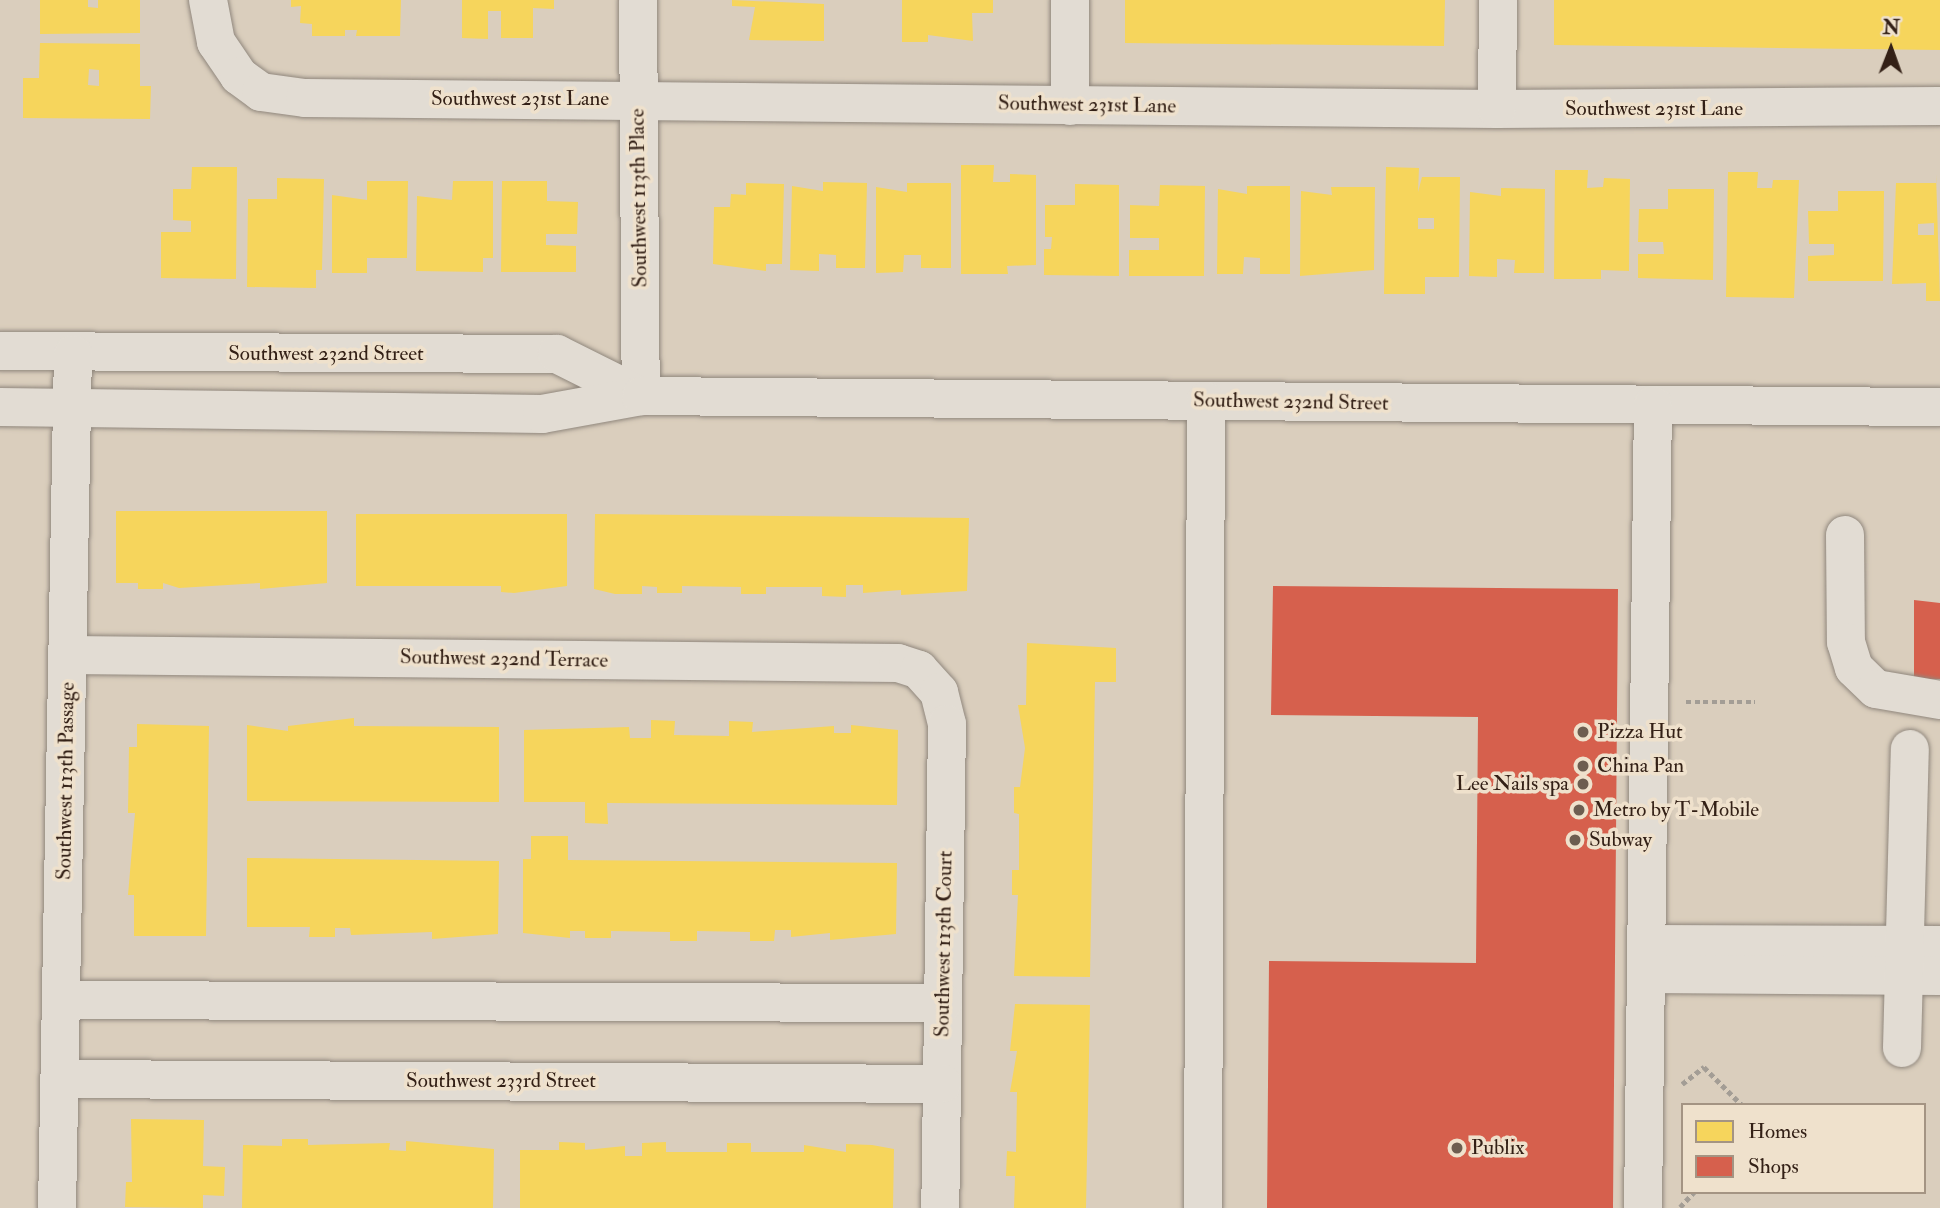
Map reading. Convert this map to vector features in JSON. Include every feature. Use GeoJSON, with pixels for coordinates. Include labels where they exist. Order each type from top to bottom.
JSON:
{"type":"FeatureCollection","features":[{"type":"Feature","properties":{"kind":"street","name":"Southwest 231st Lane"},"geometry":{"type":"LineString","coordinates":[[208,0],[216,42],[239,76],[261,92],[293,98],[638,99],[1497,109],[1940,106]]}},
{"type":"Feature","properties":{"kind":"street","name":"Southwest 113th Place"},"geometry":{"type":"LineString","coordinates":[[638,0],[641,396]]}},
{"type":"Feature","properties":{"kind":"street"},"geometry":{"type":"LineString","coordinates":[[1070,0],[1070,106]]}},
{"type":"Feature","properties":{"kind":"street"},"geometry":{"type":"LineString","coordinates":[[1497,109],[1498,0]]}},
{"type":"Feature","properties":{"kind":"street","name":"Southwest 232nd Street"},"geometry":{"type":"LineString","coordinates":[[0,351],[73,354],[557,354],[641,396]]}},
{"type":"Feature","properties":{"kind":"street","name":"Southwest 113th Passage"},"geometry":{"type":"LineString","coordinates":[[57,1208],[73,354]]}},
{"type":"Feature","properties":{"kind":"street","name":"Southwest 232nd Street"},"geometry":{"type":"LineString","coordinates":[[0,407],[542,414],[641,396],[1940,407]]}},
{"type":"Feature","properties":{"kind":"street"},"geometry":{"type":"LineString","coordinates":[[1203,1208],[1206,401]]}},
{"type":"Feature","properties":{"kind":"street"},"geometry":{"type":"LineString","coordinates":[[1643,1208],[1653,405]]}},
{"type":"Feature","properties":{"kind":"street"},"geometry":{"type":"LineString","coordinates":[[1845,535],[1846,642],[1854,668],[1876,689],[1940,700]]}},
{"type":"Feature","properties":{"kind":"street","name":"Southwest 232nd Terrace"},"geometry":{"type":"LineString","coordinates":[[68,655],[898,663],[919,670],[933,684]]}},
{"type":"Feature","properties":{"kind":"street","name":"Southwest 113th Court"},"geometry":{"type":"LineString","coordinates":[[933,684],[947,724],[940,1208]]}},
{"type":"Feature","properties":{"kind":"street"},"geometry":{"type":"LineString","coordinates":[[1902,1048],[1922,960],[1910,749]]}},
{"type":"Feature","properties":{"kind":"street"},"geometry":{"type":"LineString","coordinates":[[1646,959],[1922,960]]}},
{"type":"Feature","properties":{"kind":"street"},"geometry":{"type":"LineString","coordinates":[[62,1000],[943,1003]]}},
{"type":"Feature","properties":{"kind":"street","name":"Southwest 233rd Street"},"geometry":{"type":"LineString","coordinates":[[61,1079],[942,1084]]}},
{"type":"Feature","properties":{"kind":"path"},"geometry":{"type":"LineString","coordinates":[[1686,702],[1755,702]]}},
{"type":"Feature","properties":{"kind":"path"},"geometry":{"type":"LineString","coordinates":[[1668,1083],[1688,1085],[1704,1067],[1740,1103]]}},
{"type":"Feature","properties":{"kind":"path"},"geometry":{"type":"LineString","coordinates":[[1679,1208],[1692,1194]]}},
{"type":"Feature","properties":{"kind":"building: Homes"},"geometry":{"type":"Polygon","coordinates":[[[40,0],[88,0],[88,7],[98,8],[98,0],[140,0],[140,33],[40,34],[40,0]]]}},
{"type":"Feature","properties":{"kind":"building: Homes"},"geometry":{"type":"Polygon","coordinates":[[[291,0],[401,0],[400,36],[356,36],[357,30],[345,30],[345,36],[312,36],[312,24],[300,23],[301,6],[291,7],[291,0]]]}},
{"type":"Feature","properties":{"kind":"building: Homes"},"geometry":{"type":"Polygon","coordinates":[[[462,0],[554,0],[554,9],[533,8],[533,38],[501,38],[501,11],[488,11],[488,39],[462,38],[462,0]]]}},
{"type":"Feature","properties":{"kind":"building: Homes"},"geometry":{"type":"Polygon","coordinates":[[[732,0],[824,4],[824,41],[749,40],[755,7],[732,6],[732,0]]]}},
{"type":"Feature","properties":{"kind":"building: Homes"},"geometry":{"type":"Polygon","coordinates":[[[902,0],[993,0],[993,13],[972,13],[973,41],[928,35],[928,42],[902,42],[902,0]]]}},
{"type":"Feature","properties":{"kind":"building: Homes"},"geometry":{"type":"Polygon","coordinates":[[[1125,0],[1445,0],[1444,46],[1125,43],[1125,0]]]}},
{"type":"Feature","properties":{"kind":"building: Homes"},"geometry":{"type":"Polygon","coordinates":[[[1554,0],[1940,0],[1940,50],[1554,45],[1554,0]]]}},
{"type":"Feature","properties":{"kind":"building: Homes"},"geometry":{"type":"Polygon","coordinates":[[[40,43],[140,44],[140,86],[151,86],[150,119],[23,118],[23,78],[39,78],[40,43]],[[89,69],[88,85],[99,86],[99,70],[89,69]]]}},
{"type":"Feature","properties":{"kind":"building: Homes"},"geometry":{"type":"Polygon","coordinates":[[[961,165],[994,165],[993,182],[1010,182],[1010,174],[1036,175],[1036,265],[1007,266],[1008,274],[961,274],[961,165]]]}},
{"type":"Feature","properties":{"kind":"building: Homes"},"geometry":{"type":"Polygon","coordinates":[[[192,167],[237,167],[236,279],[161,278],[161,232],[191,232],[191,221],[173,220],[173,189],[191,189],[192,167]]]}},
{"type":"Feature","properties":{"kind":"building: Homes"},"geometry":{"type":"Polygon","coordinates":[[[1386,167],[1419,168],[1418,192],[1422,177],[1460,177],[1459,277],[1425,277],[1425,294],[1384,294],[1386,167]],[[1418,218],[1418,229],[1434,229],[1434,218],[1418,218]]]}},
{"type":"Feature","properties":{"kind":"building: Homes"},"geometry":{"type":"Polygon","coordinates":[[[1555,170],[1588,170],[1587,188],[1603,187],[1604,178],[1630,179],[1629,271],[1601,270],[1601,279],[1554,279],[1555,170]]]}},
{"type":"Feature","properties":{"kind":"building: Homes"},"geometry":{"type":"Polygon","coordinates":[[[1728,172],[1758,172],[1757,188],[1772,188],[1773,180],[1799,180],[1794,298],[1726,297],[1728,172]]]}},
{"type":"Feature","properties":{"kind":"building: Homes"},"geometry":{"type":"Polygon","coordinates":[[[1936,174],[1940,301],[1926,301],[1926,283],[1892,284],[1896,183],[1936,183],[1936,174]],[[1934,223],[1918,224],[1918,235],[1934,235],[1934,223]]]}},
{"type":"Feature","properties":{"kind":"building: Homes"},"geometry":{"type":"Polygon","coordinates":[[[277,178],[324,179],[322,270],[316,270],[316,288],[247,287],[248,199],[277,199],[277,178]]]}},
{"type":"Feature","properties":{"kind":"building: Homes"},"geometry":{"type":"Polygon","coordinates":[[[367,181],[408,181],[407,258],[367,258],[367,273],[332,273],[332,195],[367,200],[367,181]]]}},
{"type":"Feature","properties":{"kind":"building: Homes"},"geometry":{"type":"Polygon","coordinates":[[[453,181],[493,181],[493,258],[483,258],[483,272],[416,271],[417,196],[452,200],[453,181]]]}},
{"type":"Feature","properties":{"kind":"building: Homes"},"geometry":{"type":"Polygon","coordinates":[[[502,181],[547,181],[547,201],[578,202],[577,234],[546,234],[546,245],[576,246],[576,272],[501,272],[502,181]]]}},
{"type":"Feature","properties":{"kind":"building: Homes"},"geometry":{"type":"Polygon","coordinates":[[[823,182],[867,183],[865,268],[836,268],[836,255],[819,254],[819,271],[790,270],[792,186],[823,191],[823,182]]]}},
{"type":"Feature","properties":{"kind":"building: Homes"},"geometry":{"type":"Polygon","coordinates":[[[746,183],[784,184],[782,264],[766,264],[766,271],[713,264],[714,207],[730,207],[731,194],[746,195],[746,183]]]}},
{"type":"Feature","properties":{"kind":"building: Homes"},"geometry":{"type":"Polygon","coordinates":[[[907,183],[951,183],[951,268],[921,268],[921,255],[904,255],[903,272],[876,273],[876,187],[907,192],[907,183]]]}},
{"type":"Feature","properties":{"kind":"building: Homes"},"geometry":{"type":"Polygon","coordinates":[[[1075,184],[1119,185],[1119,276],[1044,275],[1044,249],[1051,249],[1052,237],[1045,237],[1045,205],[1075,205],[1075,184]]]}},
{"type":"Feature","properties":{"kind":"building: Homes"},"geometry":{"type":"Polygon","coordinates":[[[1160,185],[1205,186],[1204,276],[1129,276],[1129,250],[1159,250],[1159,238],[1130,238],[1130,205],[1159,206],[1160,185]]]}},
{"type":"Feature","properties":{"kind":"building: Homes"},"geometry":{"type":"Polygon","coordinates":[[[1247,186],[1290,186],[1290,274],[1260,274],[1260,258],[1244,257],[1243,274],[1217,274],[1218,189],[1247,194],[1247,186]]]}},
{"type":"Feature","properties":{"kind":"building: Homes"},"geometry":{"type":"Polygon","coordinates":[[[1331,187],[1375,187],[1374,270],[1300,276],[1301,191],[1332,195],[1331,187]]]}},
{"type":"Feature","properties":{"kind":"building: Homes"},"geometry":{"type":"Polygon","coordinates":[[[1501,188],[1545,189],[1544,273],[1514,273],[1515,260],[1497,259],[1497,277],[1469,276],[1470,192],[1501,196],[1501,188]]]}},
{"type":"Feature","properties":{"kind":"building: Homes"},"geometry":{"type":"Polygon","coordinates":[[[1668,189],[1714,189],[1713,280],[1638,278],[1638,254],[1664,254],[1663,242],[1638,242],[1639,209],[1668,209],[1668,189]]]}},
{"type":"Feature","properties":{"kind":"building: Homes"},"geometry":{"type":"Polygon","coordinates":[[[1838,191],[1884,191],[1883,281],[1808,281],[1808,256],[1834,255],[1834,244],[1809,244],[1808,211],[1838,211],[1838,191]]]}},
{"type":"Feature","properties":{"kind":"building: Homes"},"geometry":{"type":"Polygon","coordinates":[[[116,511],[327,511],[327,583],[260,589],[260,583],[179,588],[163,583],[163,589],[138,589],[138,583],[116,583],[116,511]]]}},
{"type":"Feature","properties":{"kind":"building: Homes"},"geometry":{"type":"Polygon","coordinates":[[[356,514],[567,514],[567,586],[514,593],[501,592],[501,586],[356,586],[356,514]]]}},
{"type":"Feature","properties":{"kind":"building: Homes"},"geometry":{"type":"Polygon","coordinates":[[[595,514],[969,518],[967,591],[901,595],[901,590],[863,593],[863,585],[846,585],[846,597],[822,596],[822,587],[766,587],[766,594],[741,594],[741,587],[682,586],[682,593],[657,593],[657,587],[642,586],[642,594],[615,594],[594,589],[595,514]]]}},
{"type":"Feature","properties":{"kind":"building: Homes"},"geometry":{"type":"Polygon","coordinates":[[[1027,643],[1116,648],[1116,682],[1095,682],[1090,977],[1014,976],[1018,895],[1012,895],[1012,870],[1019,870],[1019,814],[1014,813],[1014,787],[1020,787],[1025,748],[1018,705],[1026,705],[1027,643]]]}},
{"type":"Feature","properties":{"kind":"building: Homes"},"geometry":{"type":"Polygon","coordinates":[[[354,718],[354,726],[499,727],[499,802],[247,801],[247,725],[288,731],[288,726],[354,718]]]}},
{"type":"Feature","properties":{"kind":"building: Homes"},"geometry":{"type":"Polygon","coordinates":[[[651,720],[675,721],[674,735],[729,736],[729,721],[753,722],[752,732],[834,726],[834,733],[851,733],[851,725],[898,730],[897,805],[607,803],[608,824],[585,823],[585,802],[524,802],[524,730],[629,727],[630,738],[651,738],[651,720]]]}},
{"type":"Feature","properties":{"kind":"building: Homes"},"geometry":{"type":"Polygon","coordinates":[[[137,724],[209,726],[206,936],[134,936],[134,895],[128,895],[135,813],[128,813],[129,747],[137,747],[137,724]]]}},
{"type":"Feature","properties":{"kind":"building: Homes"},"geometry":{"type":"Polygon","coordinates":[[[531,836],[568,836],[568,860],[897,863],[896,934],[830,940],[830,933],[791,937],[791,930],[775,930],[774,941],[750,941],[750,932],[697,931],[697,941],[670,941],[670,932],[611,931],[611,938],[585,938],[585,931],[570,931],[570,938],[523,933],[523,859],[531,859],[531,836]]]}},
{"type":"Feature","properties":{"kind":"building: Homes"},"geometry":{"type":"Polygon","coordinates":[[[247,858],[499,861],[498,934],[432,939],[432,932],[351,935],[350,928],[335,928],[335,937],[309,937],[310,927],[247,927],[247,858]]]}},
{"type":"Feature","properties":{"kind":"building: Homes"},"geometry":{"type":"Polygon","coordinates":[[[1015,1004],[1090,1005],[1086,1208],[1014,1208],[1015,1176],[1006,1176],[1007,1151],[1016,1152],[1017,1092],[1010,1092],[1017,1051],[1010,1051],[1015,1004]]]}},
{"type":"Feature","properties":{"kind":"building: Homes"},"geometry":{"type":"Polygon","coordinates":[[[131,1119],[204,1120],[203,1166],[225,1167],[224,1196],[203,1195],[203,1208],[125,1207],[126,1182],[132,1182],[131,1119]]]}},
{"type":"Feature","properties":{"kind":"building: Homes"},"geometry":{"type":"Polygon","coordinates":[[[282,1139],[308,1139],[308,1145],[390,1143],[389,1150],[406,1151],[406,1141],[494,1149],[493,1208],[242,1208],[243,1145],[282,1146],[282,1139]]]}},
{"type":"Feature","properties":{"kind":"building: Homes"},"geometry":{"type":"Polygon","coordinates":[[[559,1142],[585,1143],[585,1150],[625,1146],[625,1156],[642,1156],[642,1143],[666,1142],[666,1152],[727,1152],[727,1143],[751,1143],[751,1152],[804,1152],[804,1145],[846,1152],[846,1144],[894,1149],[893,1208],[520,1208],[520,1150],[559,1150],[559,1142]]]}},
{"type":"Feature","properties":{"kind":"building: Shops"},"geometry":{"type":"Polygon","coordinates":[[[1273,586],[1618,589],[1613,1208],[1267,1208],[1269,961],[1476,963],[1478,717],[1271,715],[1273,586]]]}},
{"type":"Feature","properties":{"kind":"building: Shops"},"geometry":{"type":"Polygon","coordinates":[[[1914,600],[1940,603],[1940,679],[1914,679],[1914,600]]]}},
{"type":"Feature","properties":{"kind":"place","name":"Pizza Hut"},"geometry":{"type":"Point","coordinates":[1583,732]}},
{"type":"Feature","properties":{"kind":"place","name":"China Pan"},"geometry":{"type":"Point","coordinates":[1583,766]}},
{"type":"Feature","properties":{"kind":"place","name":"Lee Nails spa"},"geometry":{"type":"Point","coordinates":[1583,784]}},
{"type":"Feature","properties":{"kind":"place","name":"Metro by T-Mobile"},"geometry":{"type":"Point","coordinates":[1579,810]}},
{"type":"Feature","properties":{"kind":"place","name":"Subway"},"geometry":{"type":"Point","coordinates":[1575,840]}},
{"type":"Feature","properties":{"kind":"place","name":"Publix"},"geometry":{"type":"Point","coordinates":[1457,1148]}}]}
